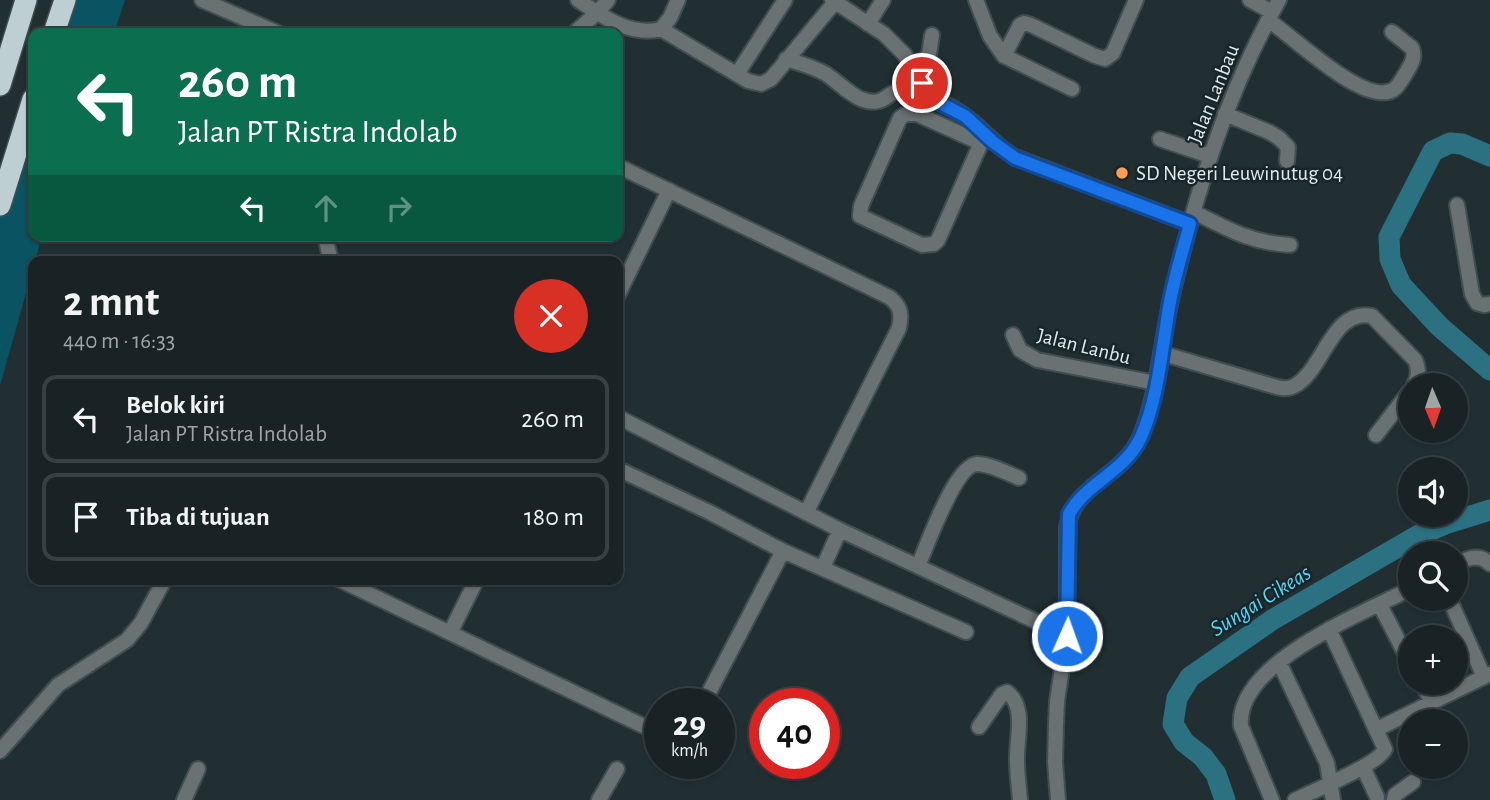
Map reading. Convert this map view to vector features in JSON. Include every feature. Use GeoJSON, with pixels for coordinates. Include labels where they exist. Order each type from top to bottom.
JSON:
{"type":"FeatureCollection","features":[{"type":"Feature","properties":{"kind":"highway"},"geometry":{"type":"LineString","coordinates":[[0,85],[26,0]]}},
{"type":"Feature","properties":{"kind":"highway"},"geometry":{"type":"LineString","coordinates":[[56,28],[65,0]]}},
{"type":"Feature","properties":{"kind":"highway"},"geometry":{"type":"LineString","coordinates":[[0,205],[28,115]]}},
{"type":"Feature","properties":{"kind":"street"},"geometry":{"type":"LineString","coordinates":[[202,0],[266,28]]}},
{"type":"Feature","properties":{"kind":"street"},"geometry":{"type":"LineString","coordinates":[[578,0],[627,28],[644,31],[661,29],[757,83],[766,83],[833,1],[884,34],[905,55],[930,98]]}},
{"type":"Feature","properties":{"kind":"street"},"geometry":{"type":"LineString","coordinates":[[580,28],[608,0]]}},
{"type":"Feature","properties":{"kind":"street"},"geometry":{"type":"LineString","coordinates":[[661,29],[678,0]]}},
{"type":"Feature","properties":{"kind":"street"},"geometry":{"type":"LineString","coordinates":[[737,74],[785,0]]}},
{"type":"Feature","properties":{"kind":"street"},"geometry":{"type":"LineString","coordinates":[[868,24],[883,0]]}},
{"type":"Feature","properties":{"kind":"street"},"geometry":{"type":"LineString","coordinates":[[976,0],[990,36],[1004,56],[1072,89]]}},
{"type":"Feature","properties":{"kind":"street"},"geometry":{"type":"LineString","coordinates":[[1004,56],[1020,25],[1024,23],[1095,56],[1110,58],[1136,0]]}},
{"type":"Feature","properties":{"kind":"street"},"geometry":{"type":"LineString","coordinates":[[1266,8],[1344,78],[1359,87],[1382,93],[1398,86],[1413,60],[1412,48],[1392,32]]}},
{"type":"Feature","properties":{"kind":"street","name":"Jalan Lanbau"},"geometry":{"type":"LineString","coordinates":[[1058,800],[1055,762],[1057,701],[1067,636],[1069,514],[1085,493],[1116,470],[1132,452],[1149,414],[1171,298],[1192,218],[1210,156],[1266,8]]}},
{"type":"Feature","properties":{"kind":"street"},"geometry":{"type":"LineString","coordinates":[[914,68],[929,55],[932,35]]}},
{"type":"Feature","properties":{"kind":"street"},"geometry":{"type":"LineString","coordinates":[[786,60],[824,72],[857,97],[867,101],[882,101],[898,91],[930,98],[965,116],[983,139]]}},
{"type":"Feature","properties":{"kind":"street"},"geometry":{"type":"LineString","coordinates":[[983,139],[934,244],[922,245],[860,216],[861,206],[900,118],[906,114],[917,114],[983,139],[1039,168],[1253,240],[1290,245]]}},
{"type":"Feature","properties":{"kind":"street"},"geometry":{"type":"LineString","coordinates":[[1225,114],[1279,138],[1288,147],[1287,161]]}},
{"type":"Feature","properties":{"kind":"street"},"geometry":{"type":"LineString","coordinates":[[1160,139],[1210,156]]}},
{"type":"Feature","properties":{"kind":"street"},"geometry":{"type":"LineString","coordinates":[[623,168],[890,297],[897,303],[901,312],[899,328],[806,513]]}},
{"type":"Feature","properties":{"kind":"street"},"geometry":{"type":"LineString","coordinates":[[623,285],[669,190]]}},
{"type":"Feature","properties":{"kind":"street"},"geometry":{"type":"LineString","coordinates":[[1457,205],[1472,294],[1477,303],[1484,306],[1490,304]]}},
{"type":"Feature","properties":{"kind":"street"},"geometry":{"type":"LineString","coordinates":[[1161,353],[1273,386],[1290,388],[1301,381],[1342,325],[1363,314],[1372,316],[1415,360],[1418,373]]}},
{"type":"Feature","properties":{"kind":"street","name":"Jalan Lanbu"},"geometry":{"type":"LineString","coordinates":[[1013,335],[1020,350],[1037,360],[1156,383]]}},
{"type":"Feature","properties":{"kind":"street"},"geometry":{"type":"LineString","coordinates":[[1376,435],[1398,407]]}},
{"type":"Feature","properties":{"kind":"street"},"geometry":{"type":"LineString","coordinates":[[623,419],[806,513],[1067,636]]}},
{"type":"Feature","properties":{"kind":"street"},"geometry":{"type":"LineString","coordinates":[[918,566],[951,492],[967,469],[980,464],[1019,478]]}},
{"type":"Feature","properties":{"kind":"street"},"geometry":{"type":"LineString","coordinates":[[623,471],[783,551],[967,632]]}},
{"type":"Feature","properties":{"kind":"street"},"geometry":{"type":"LineString","coordinates":[[823,567],[841,530]]}},
{"type":"Feature","properties":{"kind":"street"},"geometry":{"type":"LineString","coordinates":[[711,688],[783,551]]}},
{"type":"Feature","properties":{"kind":"street"},"geometry":{"type":"LineString","coordinates":[[1468,560],[1483,558],[1490,564]]}},
{"type":"Feature","properties":{"kind":"street"},"geometry":{"type":"LineString","coordinates":[[0,751],[58,685],[127,640],[136,630],[162,585]]}},
{"type":"Feature","properties":{"kind":"street"},"geometry":{"type":"LineString","coordinates":[[350,585],[644,726]]}},
{"type":"Feature","properties":{"kind":"street"},"geometry":{"type":"LineString","coordinates":[[450,633],[474,585]]}},
{"type":"Feature","properties":{"kind":"street"},"geometry":{"type":"LineString","coordinates":[[1272,800],[1241,726],[1240,713],[1249,692],[1279,662],[1329,629],[1398,595]]}},
{"type":"Feature","properties":{"kind":"street"},"geometry":{"type":"LineString","coordinates":[[1380,605],[1398,640]]}},
{"type":"Feature","properties":{"kind":"street"},"geometry":{"type":"LineString","coordinates":[[1377,729],[1487,675],[1455,611]]}},
{"type":"Feature","properties":{"kind":"street"},"geometry":{"type":"LineString","coordinates":[[1295,800],[1363,767],[1384,753],[1384,744],[1329,629]]}},
{"type":"Feature","properties":{"kind":"street"},"geometry":{"type":"LineString","coordinates":[[1279,662],[1327,763],[1333,800]]}},
{"type":"Feature","properties":{"kind":"street"},"geometry":{"type":"LineString","coordinates":[[979,727],[1002,694],[1007,692],[1012,696],[1016,703],[1019,723],[1017,761],[1020,800]]}},
{"type":"Feature","properties":{"kind":"street"},"geometry":{"type":"LineString","coordinates":[[1428,695],[1432,702]]}},
{"type":"Feature","properties":{"kind":"street"},"geometry":{"type":"LineString","coordinates":[[1363,767],[1377,797]]}},
{"type":"Feature","properties":{"kind":"street"},"geometry":{"type":"LineString","coordinates":[[184,800],[198,769]]}},
{"type":"Feature","properties":{"kind":"street"},"geometry":{"type":"LineString","coordinates":[[599,800],[617,769]]}},
{"type":"Feature","properties":{"kind":"street"},"geometry":{"type":"LineString","coordinates":[[1394,800],[1395,794],[1413,782]]}},
{"type":"Feature","properties":{"kind":"shaded area"},"geometry":{"type":"Polygon","coordinates":[[[65,0],[125,0],[116,28],[56,28],[65,0]]]}},
{"type":"Feature","properties":{"kind":"shaded area"},"geometry":{"type":"Polygon","coordinates":[[[28,115],[28,242],[40,242],[36,256],[28,256],[28,286],[0,386],[0,205],[28,115]]]}},
{"type":"Feature","properties":{"kind":"waterway","name":"Sungai Cikeas"},"geometry":{"type":"LineString","coordinates":[[1490,156],[1462,144],[1450,143],[1433,151],[1389,237],[1390,259],[1401,285],[1439,326],[1490,370]]}},
{"type":"Feature","properties":{"kind":"waterway","name":"Sungai Cikeas"},"geometry":{"type":"LineString","coordinates":[[1225,800],[1216,774],[1203,757],[1184,742],[1173,724],[1177,698],[1190,677],[1272,620],[1417,536],[1490,510]]}},
{"type":"Feature","properties":{"kind":"place","name":"SD Negeri Leuwinutug 04"},"geometry":{"type":"Point","coordinates":[1122,173]}},
{"type":"Feature","properties":{"kind":"route"},"geometry":{"type":"LineString","coordinates":[[922,83],[930,98],[965,116],[1015,158],[1190,224],[1171,298],[1149,414],[1140,437],[1126,461],[1085,493],[1069,514],[1067,636]]}}]}
